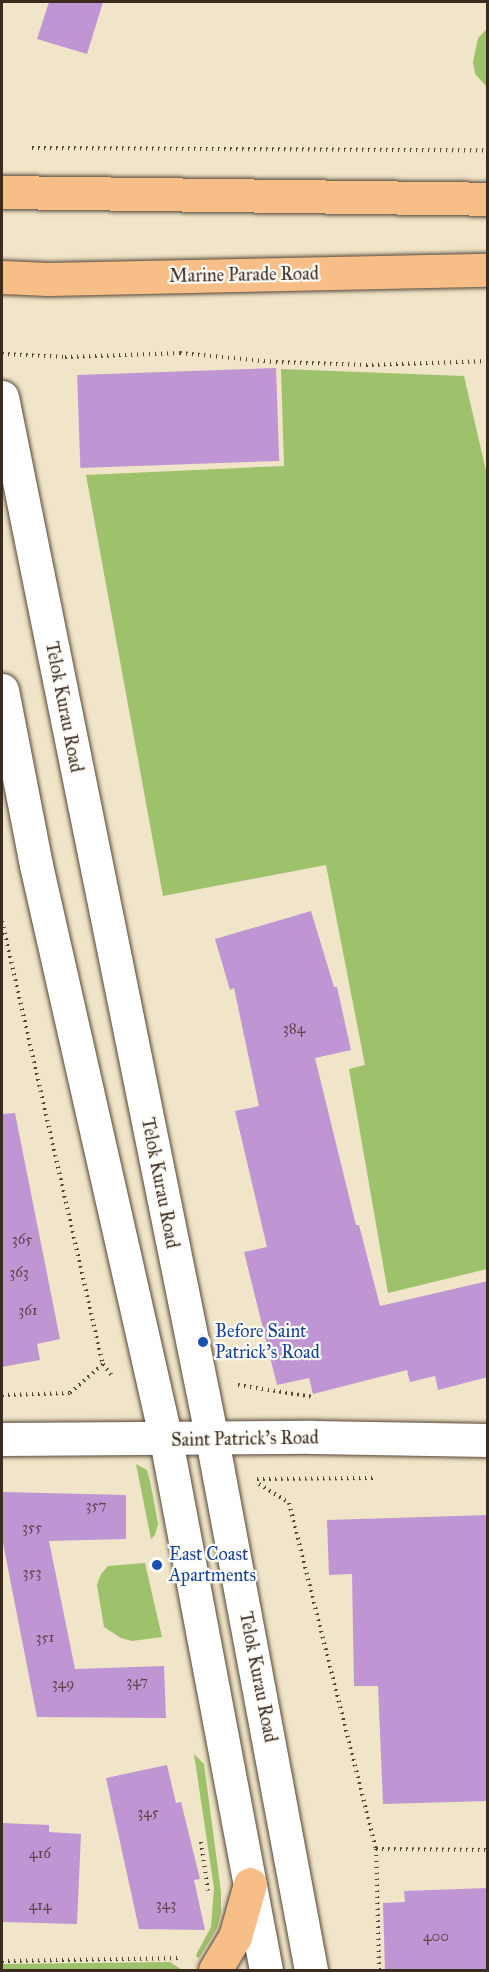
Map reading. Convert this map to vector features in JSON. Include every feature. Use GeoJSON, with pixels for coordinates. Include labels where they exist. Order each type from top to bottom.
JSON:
{"type":"FeatureCollection","features":[{"type":"Feature","properties":{"kind":"main road"},"geometry":{"type":"LineString","coordinates":[[2,192],[488,199]]}},
{"type":"Feature","properties":{"kind":"main road","name":"Marine Parade Road"},"geometry":{"type":"LineString","coordinates":[[2,277],[48,279],[488,270]]}},
{"type":"Feature","properties":{"kind":"main road"},"geometry":{"type":"LineString","coordinates":[[216,1971],[235,1937],[250,1884]]}},
{"type":"Feature","properties":{"kind":"street","name":"Telok Kurau Road"},"geometry":{"type":"LineString","coordinates":[[2,397],[212,1439],[310,1971]]}},
{"type":"Feature","properties":{"kind":"street"},"geometry":{"type":"LineString","coordinates":[[2,690],[36,865],[166,1440],[266,1971]]}},
{"type":"Feature","properties":{"kind":"street","name":"Saint Patrick's Road"},"geometry":{"type":"LineString","coordinates":[[2,1439],[166,1440],[313,1437],[488,1440]]}},
{"type":"Feature","properties":{"kind":"path"},"geometry":{"type":"LineString","coordinates":[[32,148],[488,150]]}},
{"type":"Feature","properties":{"kind":"path"},"geometry":{"type":"LineString","coordinates":[[2,354],[65,357],[180,353],[276,362],[366,365],[488,361]]}},
{"type":"Feature","properties":{"kind":"path"},"geometry":{"type":"LineString","coordinates":[[2,921],[103,1364],[116,1383]]}},
{"type":"Feature","properties":{"kind":"path"},"geometry":{"type":"LineString","coordinates":[[2,1395],[70,1393],[103,1364]]}},
{"type":"Feature","properties":{"kind":"path"},"geometry":{"type":"LineString","coordinates":[[227,1383],[299,1396]]}},
{"type":"Feature","properties":{"kind":"path"},"geometry":{"type":"LineString","coordinates":[[250,1479],[381,1478]]}},
{"type":"Feature","properties":{"kind":"path"},"geometry":{"type":"LineString","coordinates":[[200,1835],[208,1892]]}},
{"type":"Feature","properties":{"kind":"path"},"geometry":{"type":"LineString","coordinates":[[379,1971],[376,1849],[488,1850]]}},
{"type":"Feature","properties":{"kind":"path"},"geometry":{"type":"LineString","coordinates":[[2,1961],[186,1958]]}},
{"type":"Feature","properties":{"kind":"green space"},"geometry":{"type":"Polygon","coordinates":[[[487,29],[487,87],[475,74],[473,62],[478,38],[487,29]]]}},
{"type":"Feature","properties":{"kind":"green space"},"geometry":{"type":"Polygon","coordinates":[[[281,369],[464,376],[487,475],[487,1269],[388,1293],[349,1069],[365,1065],[326,865],[163,896],[86,475],[284,466],[281,369]]]}},
{"type":"Feature","properties":{"kind":"green space"},"geometry":{"type":"Polygon","coordinates":[[[136,1464],[147,1470],[150,1481],[158,1524],[155,1535],[151,1539],[136,1464]]]}},
{"type":"Feature","properties":{"kind":"green space"},"geometry":{"type":"Polygon","coordinates":[[[145,1563],[162,1637],[132,1641],[121,1638],[104,1627],[97,1585],[101,1574],[108,1566],[145,1563]]]}},
{"type":"Feature","properties":{"kind":"green space"},"geometry":{"type":"Polygon","coordinates":[[[194,1754],[204,1764],[221,1892],[221,1913],[217,1928],[199,1958],[196,1956],[197,1953],[211,1927],[214,1888],[194,1754]]]}},
{"type":"Feature","properties":{"kind":"green space"},"geometry":{"type":"Polygon","coordinates":[[[170,1962],[182,1970],[2,1970],[2,1964],[170,1962]]]}},
{"type":"Feature","properties":{"kind":"building"},"geometry":{"type":"Polygon","coordinates":[[[49,2],[103,2],[87,54],[37,39],[49,2]]]}},
{"type":"Feature","properties":{"kind":"building"},"geometry":{"type":"Polygon","coordinates":[[[276,368],[279,461],[80,468],[77,375],[276,368]]]}},
{"type":"Feature","properties":{"kind":"building"},"geometry":{"type":"Polygon","coordinates":[[[311,911],[334,987],[337,987],[351,1050],[315,1058],[356,1225],[359,1225],[380,1306],[488,1281],[488,1377],[438,1390],[435,1376],[410,1382],[407,1370],[313,1394],[309,1378],[277,1385],[244,1252],[267,1247],[235,1111],[259,1106],[234,988],[230,990],[215,939],[311,911]]]}},
{"type":"Feature","properties":{"kind":"building"},"geometry":{"type":"Polygon","coordinates":[[[15,1113],[60,1339],[37,1344],[40,1360],[2,1367],[2,1114],[15,1113]]]}},
{"type":"Feature","properties":{"kind":"building"},"geometry":{"type":"Polygon","coordinates":[[[2,1492],[126,1495],[126,1539],[49,1541],[75,1669],[164,1666],[166,1718],[37,1717],[2,1538],[2,1492]]]}},
{"type":"Feature","properties":{"kind":"building"},"geometry":{"type":"Polygon","coordinates":[[[488,1515],[488,1801],[383,1804],[378,1686],[354,1686],[352,1574],[329,1575],[327,1520],[488,1515]]]}},
{"type":"Feature","properties":{"kind":"building"},"geometry":{"type":"Polygon","coordinates":[[[167,1765],[176,1803],[181,1802],[200,1879],[194,1880],[205,1930],[139,1929],[106,1778],[167,1765]]]}},
{"type":"Feature","properties":{"kind":"building"},"geometry":{"type":"Polygon","coordinates":[[[2,1823],[49,1825],[49,1832],[81,1834],[77,1924],[2,1922],[2,1823]]]}},
{"type":"Feature","properties":{"kind":"building"},"geometry":{"type":"Polygon","coordinates":[[[488,1888],[488,1971],[385,1971],[383,1903],[405,1902],[404,1891],[488,1888]]]}},
{"type":"Feature","properties":{"kind":"place","name":"Before Saint Patrick's Road"},"geometry":{"type":"Point","coordinates":[203,1342]}},
{"type":"Feature","properties":{"kind":"place","name":"East Coast Apartments"},"geometry":{"type":"Point","coordinates":[157,1565]}}]}
